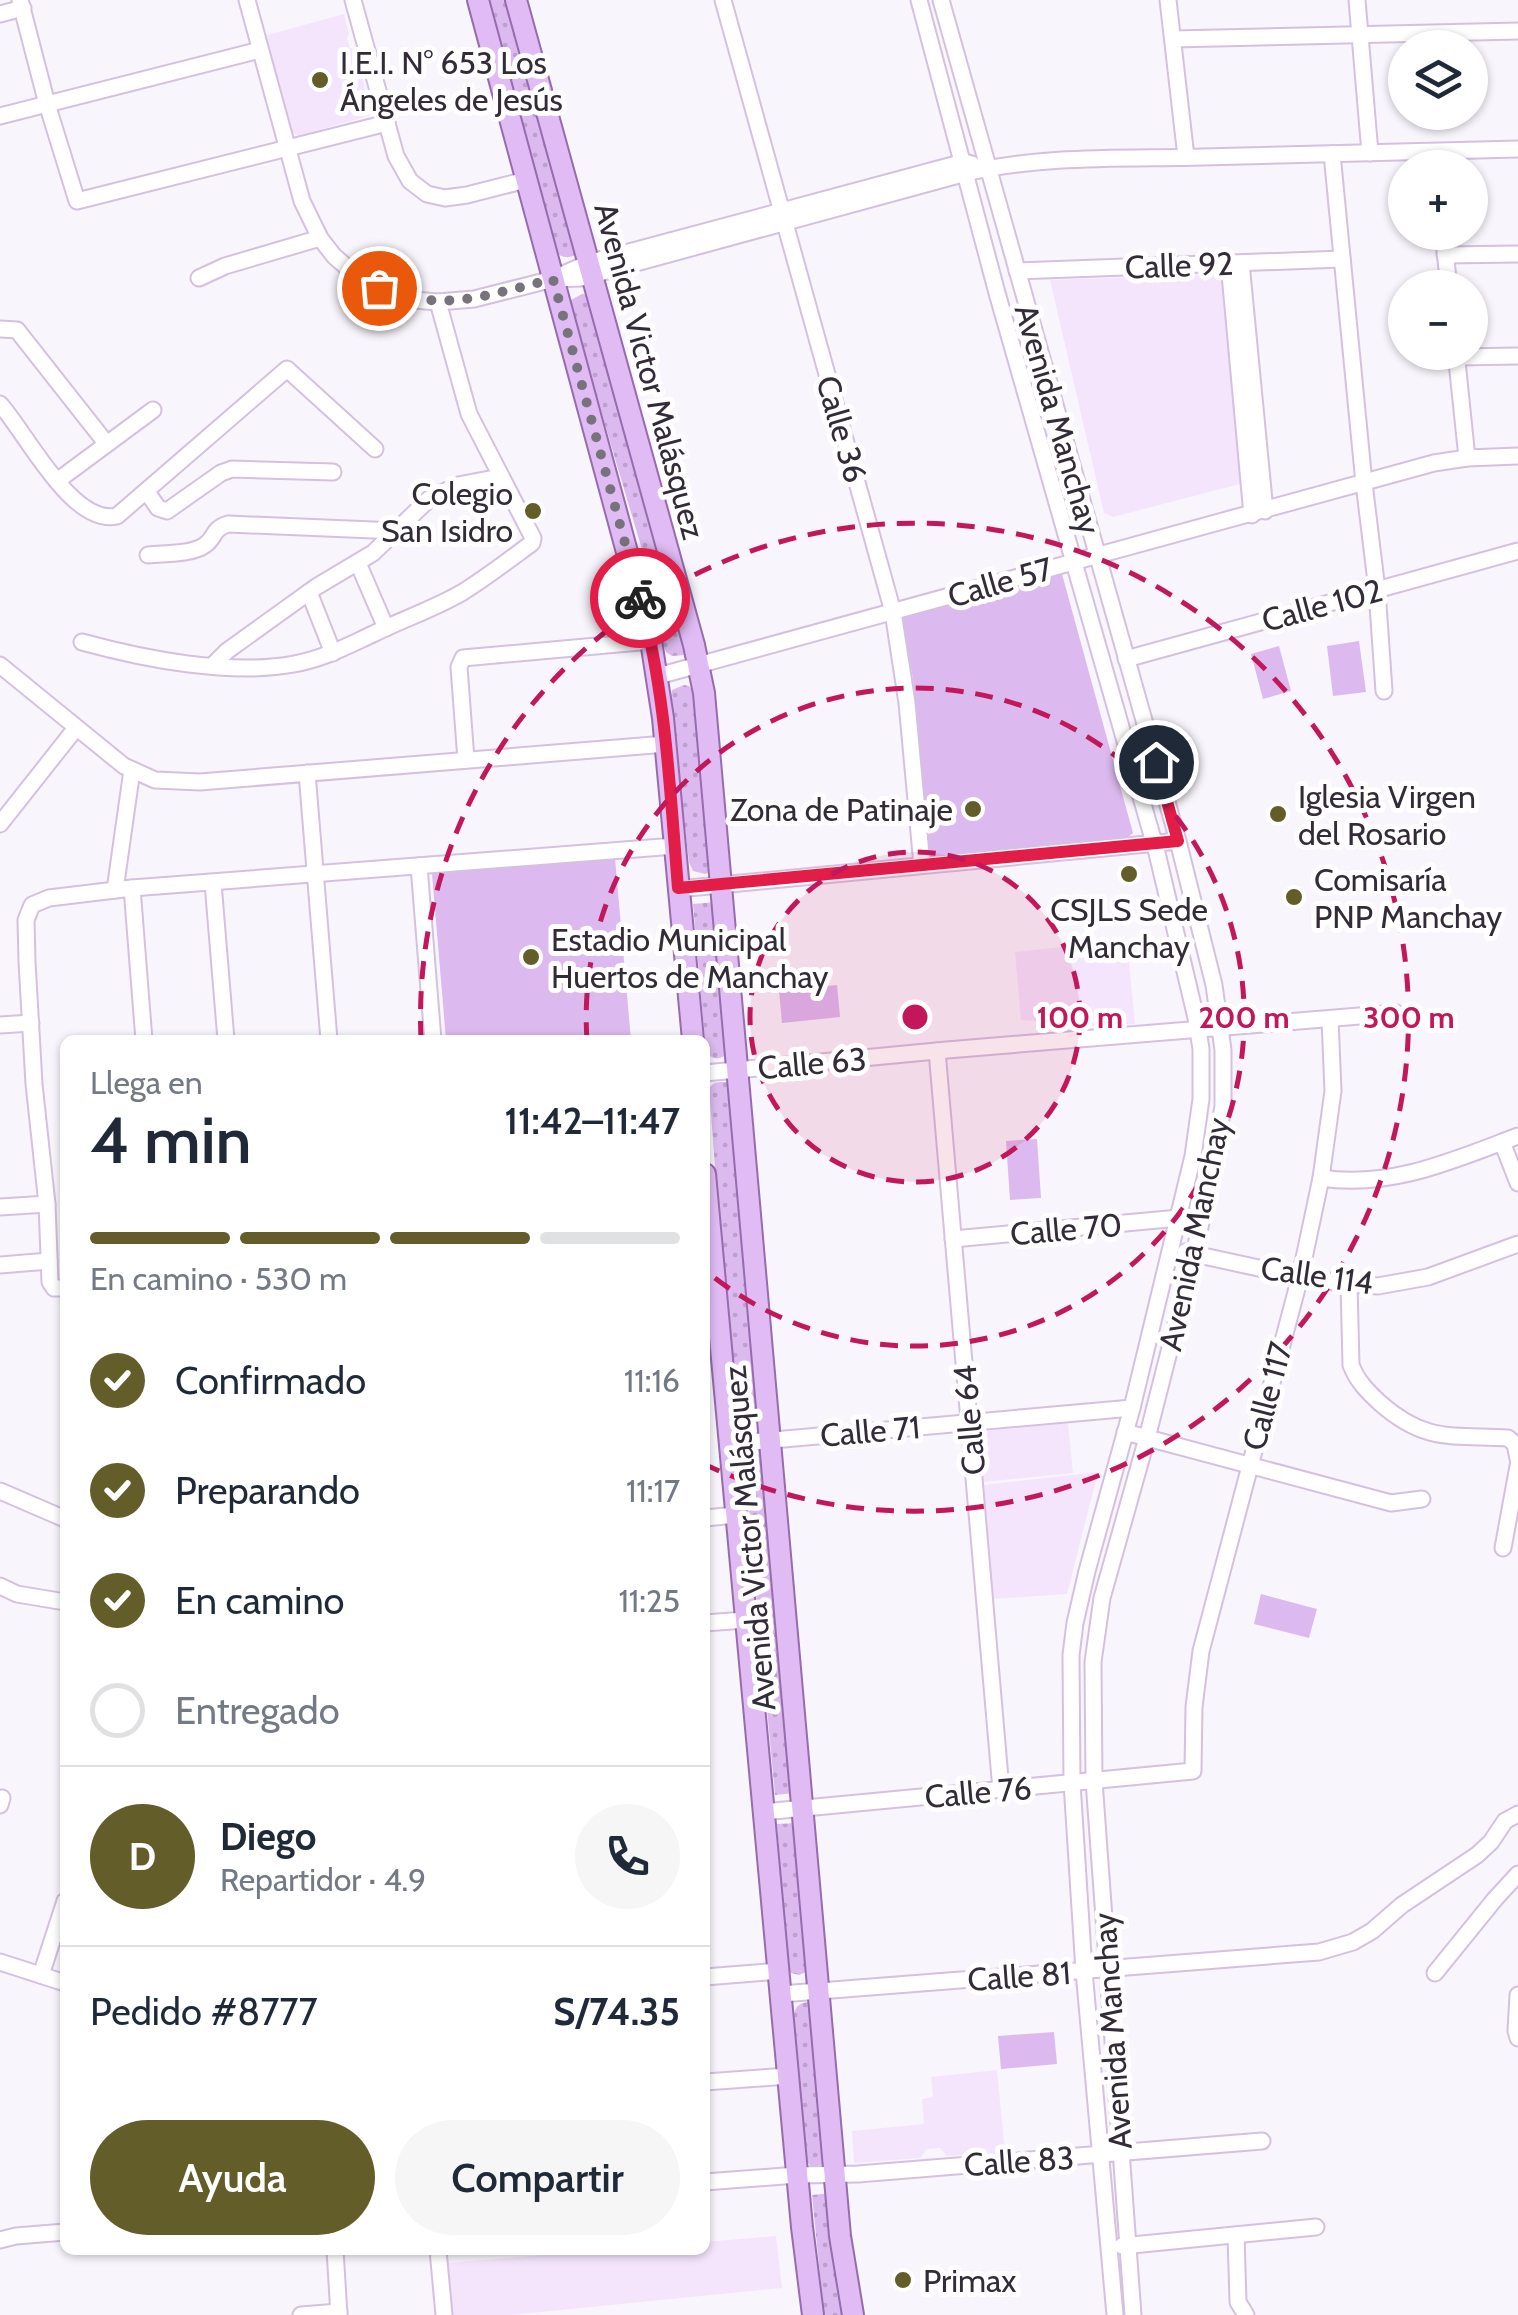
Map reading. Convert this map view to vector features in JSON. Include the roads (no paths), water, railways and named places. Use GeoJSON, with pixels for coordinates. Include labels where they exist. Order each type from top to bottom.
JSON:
{"type":"FeatureCollection","features":[{"type":"Feature","properties":{"kind":"main road"},"geometry":{"type":"LineString","coordinates":[[478,0],[651,641],[666,744],[693,1035]]}},
{"type":"Feature","properties":{"kind":"main road","name":"Avenida Victor Malásquez"},"geometry":{"type":"LineString","coordinates":[[516,0],[699,666],[706,707],[840,2236],[853,2315]]}},
{"type":"Feature","properties":{"kind":"main road","name":"Avenida Victor Malásquez"},"geometry":{"type":"LineString","coordinates":[[711,1297],[729,1444],[813,2315]]}},
{"type":"Feature","properties":{"kind":"street"},"geometry":{"type":"LineString","coordinates":[[247,0],[302,201],[320,238],[342,264],[369,283],[403,297],[438,302],[474,298],[553,279],[581,278],[590,269],[965,168],[1075,158],[1388,155]]}},
{"type":"Feature","properties":{"kind":"street"},"geometry":{"type":"LineString","coordinates":[[354,0],[396,156],[404,174],[416,187],[439,197],[460,196],[526,180]]}},
{"type":"Feature","properties":{"kind":"street","name":"Calle 36"},"geometry":{"type":"LineString","coordinates":[[723,0],[893,612],[907,704],[922,866]]}},
{"type":"Feature","properties":{"kind":"street","name":"Avenida Manchay"},"geometry":{"type":"LineString","coordinates":[[919,0],[997,293],[1154,844],[1198,1029],[1202,1068],[1193,1156],[1132,1408],[1074,1622],[1070,1668],[1072,1783],[1084,1971],[1115,2315]]}},
{"type":"Feature","properties":{"kind":"street","name":"Avenida Manchay"},"geometry":{"type":"LineString","coordinates":[[941,0],[1178,841],[1222,1029],[1220,1132],[1194,1254],[1098,1614],[1092,1683],[1094,1781],[1133,2315]]}},
{"type":"Feature","properties":{"kind":"street"},"geometry":{"type":"LineString","coordinates":[[1168,0],[1186,157]]}},
{"type":"Feature","properties":{"kind":"street"},"geometry":{"type":"LineString","coordinates":[[1357,0],[1370,153]]}},
{"type":"Feature","properties":{"kind":"street"},"geometry":{"type":"LineString","coordinates":[[0,14],[22,4],[77,201],[387,123]]}},
{"type":"Feature","properties":{"kind":"street"},"geometry":{"type":"LineString","coordinates":[[1172,38],[1518,31]]}},
{"type":"Feature","properties":{"kind":"street"},"geometry":{"type":"LineString","coordinates":[[0,116],[260,50]]}},
{"type":"Feature","properties":{"kind":"street"},"geometry":{"type":"LineString","coordinates":[[1488,152],[1518,148]]}},
{"type":"Feature","properties":{"kind":"street"},"geometry":{"type":"LineString","coordinates":[[1332,154],[1384,691]]}},
{"type":"Feature","properties":{"kind":"street"},"geometry":{"type":"LineString","coordinates":[[199,278],[320,238]]}},
{"type":"Feature","properties":{"kind":"street"},"geometry":{"type":"LineString","coordinates":[[1445,250],[1447,270]]}},
{"type":"Feature","properties":{"kind":"street"},"geometry":{"type":"LineString","coordinates":[[1445,255],[1518,254]]}},
{"type":"Feature","properties":{"kind":"street","name":"Calle 92"},"geometry":{"type":"LineString","coordinates":[[1017,271],[1342,258]]}},
{"type":"Feature","properties":{"kind":"street"},"geometry":{"type":"LineString","coordinates":[[1235,263],[1258,513]]}},
{"type":"Feature","properties":{"kind":"street"},"geometry":{"type":"LineString","coordinates":[[82,642],[132,654],[214,665],[252,668],[306,661],[428,610],[464,591],[532,544],[534,538],[469,414],[438,302]]}},
{"type":"Feature","properties":{"kind":"street"},"geometry":{"type":"LineString","coordinates":[[0,329],[16,330],[106,443]]}},
{"type":"Feature","properties":{"kind":"street"},"geometry":{"type":"LineString","coordinates":[[1488,356],[1518,356]]}},
{"type":"Feature","properties":{"kind":"street"},"geometry":{"type":"LineString","coordinates":[[0,404],[57,481],[82,508],[103,517],[116,516],[147,492],[287,369],[375,449]]}},
{"type":"Feature","properties":{"kind":"street"},"geometry":{"type":"LineString","coordinates":[[1458,370],[1467,458]]}},
{"type":"Feature","properties":{"kind":"street"},"geometry":{"type":"LineString","coordinates":[[57,481],[153,410]]}},
{"type":"Feature","properties":{"kind":"street","name":"Calle 57"},"geometry":{"type":"LineString","coordinates":[[658,676],[1434,463],[1518,456]]}},
{"type":"Feature","properties":{"kind":"street"},"geometry":{"type":"LineString","coordinates":[[147,492],[158,508],[167,511],[232,468],[332,472]]}},
{"type":"Feature","properties":{"kind":"street"},"geometry":{"type":"LineString","coordinates":[[214,665],[309,592],[382,546],[412,513],[437,494],[500,476]]}},
{"type":"Feature","properties":{"kind":"street"},"geometry":{"type":"LineString","coordinates":[[148,555],[200,548],[218,528],[228,524],[397,531]]}},
{"type":"Feature","properties":{"kind":"street","name":"Calle 102"},"geometry":{"type":"LineString","coordinates":[[1126,659],[1518,551]]}},
{"type":"Feature","properties":{"kind":"street"},"geometry":{"type":"LineString","coordinates":[[358,563],[386,628]]}},
{"type":"Feature","properties":{"kind":"street"},"geometry":{"type":"LineString","coordinates":[[309,592],[333,652]]}},
{"type":"Feature","properties":{"kind":"street"},"geometry":{"type":"LineString","coordinates":[[466,760],[459,667],[463,658],[651,641]]}},
{"type":"Feature","properties":{"kind":"street"},"geometry":{"type":"LineString","coordinates":[[0,665],[113,758],[149,778],[174,782],[666,744]]}},
{"type":"Feature","properties":{"kind":"street"},"geometry":{"type":"LineString","coordinates":[[0,824],[76,728]]}},
{"type":"Feature","properties":{"kind":"street"},"geometry":{"type":"LineString","coordinates":[[132,770],[124,889],[143,1035]]}},
{"type":"Feature","properties":{"kind":"street"},"geometry":{"type":"LineString","coordinates":[[307,773],[329,1035]]}},
{"type":"Feature","properties":{"kind":"street"},"geometry":{"type":"LineString","coordinates":[[678,888],[1178,841]]}},
{"type":"Feature","properties":{"kind":"street"},"geometry":{"type":"LineString","coordinates":[[60,1288],[51,1286],[49,1260],[57,1237],[47,1204],[34,1084],[26,920],[30,908],[39,901],[124,889],[675,846]]}},
{"type":"Feature","properties":{"kind":"street"},"geometry":{"type":"LineString","coordinates":[[419,866],[433,1035]]}},
{"type":"Feature","properties":{"kind":"street"},"geometry":{"type":"LineString","coordinates":[[213,882],[226,1035]]}},
{"type":"Feature","properties":{"kind":"street","name":"Calle 63"},"geometry":{"type":"LineString","coordinates":[[710,1073],[1396,1013]]}},
{"type":"Feature","properties":{"kind":"street","name":"Calle 117"},"geometry":{"type":"LineString","coordinates":[[1193,1772],[1197,1670],[1300,1277],[1321,1178],[1333,1091],[1330,1019]]}},
{"type":"Feature","properties":{"kind":"street"},"geometry":{"type":"LineString","coordinates":[[0,1024],[31,1022]]}},
{"type":"Feature","properties":{"kind":"street","name":"Calle 64"},"geometry":{"type":"LineString","coordinates":[[937,1051],[1001,1790]]}},
{"type":"Feature","properties":{"kind":"street"},"geometry":{"type":"LineString","coordinates":[[1321,1178],[1352,1182],[1394,1178],[1510,1139],[1518,1183]]}},
{"type":"Feature","properties":{"kind":"street"},"geometry":{"type":"LineString","coordinates":[[0,1207],[47,1204]]}},
{"type":"Feature","properties":{"kind":"street","name":"Calle 70"},"geometry":{"type":"LineString","coordinates":[[953,1239],[1179,1218]]}},
{"type":"Feature","properties":{"kind":"street","name":"Calle 114"},"geometry":{"type":"LineString","coordinates":[[1172,1248],[1300,1277],[1378,1286],[1446,1271],[1518,1244]]}},
{"type":"Feature","properties":{"kind":"street"},"geometry":{"type":"LineString","coordinates":[[0,1265],[49,1260]]}},
{"type":"Feature","properties":{"kind":"street"},"geometry":{"type":"LineString","coordinates":[[1349,1284],[1351,1365],[1366,1390],[1400,1420],[1423,1432],[1446,1437],[1508,1438],[1515,1444],[1516,1487],[1503,1548]]}},
{"type":"Feature","properties":{"kind":"street","name":"Calle 71"},"geometry":{"type":"LineString","coordinates":[[729,1444],[1132,1408]]}},
{"type":"Feature","properties":{"kind":"street"},"geometry":{"type":"LineString","coordinates":[[1125,1432],[1391,1502],[1422,1500]]}},
{"type":"Feature","properties":{"kind":"street"},"geometry":{"type":"LineString","coordinates":[[0,1491],[60,1517]]}},
{"type":"Feature","properties":{"kind":"street"},"geometry":{"type":"LineString","coordinates":[[710,1518],[736,1515]]}},
{"type":"Feature","properties":{"kind":"street"},"geometry":{"type":"LineString","coordinates":[[0,1586],[17,1594],[60,1601]]}},
{"type":"Feature","properties":{"kind":"street"},"geometry":{"type":"LineString","coordinates":[[710,1623],[746,1620]]}},
{"type":"Feature","properties":{"kind":"street","name":"Calle 76"},"geometry":{"type":"LineString","coordinates":[[764,1812],[1193,1772]]}},
{"type":"Feature","properties":{"kind":"street","name":"Calle 81"},"geometry":{"type":"LineString","coordinates":[[781,1994],[1319,1952],[1353,1942],[1372,1931],[1477,1855],[1505,1821],[1518,1814]]}},
{"type":"Feature","properties":{"kind":"street"},"geometry":{"type":"LineString","coordinates":[[1436,1973],[1518,1874]]}},
{"type":"Feature","properties":{"kind":"street"},"geometry":{"type":"LineString","coordinates":[[41,1975],[60,1916]]}},
{"type":"Feature","properties":{"kind":"street"},"geometry":{"type":"LineString","coordinates":[[0,1962],[60,1982]]}},
{"type":"Feature","properties":{"kind":"street"},"geometry":{"type":"LineString","coordinates":[[710,1977],[779,1971]]}},
{"type":"Feature","properties":{"kind":"street"},"geometry":{"type":"LineString","coordinates":[[1518,1995],[1518,2038]]}},
{"type":"Feature","properties":{"kind":"street"},"geometry":{"type":"LineString","coordinates":[[710,2082],[788,2076]]}},
{"type":"Feature","properties":{"kind":"street","name":"Calle 83"},"geometry":{"type":"LineString","coordinates":[[710,2182],[1262,2140]]}},
{"type":"Feature","properties":{"kind":"street"},"geometry":{"type":"LineString","coordinates":[[1108,2248],[1316,2227]]}},
{"type":"Feature","properties":{"kind":"street"},"geometry":{"type":"LineString","coordinates":[[0,2240],[60,2232]]}},
{"type":"Feature","properties":{"kind":"street"},"geometry":{"type":"LineString","coordinates":[[1236,2235],[1238,2302],[1246,2315]]}},
{"type":"Feature","properties":{"kind":"street"},"geometry":{"type":"LineString","coordinates":[[302,2315],[339,2314],[335,2255]]}},
{"type":"Feature","properties":{"kind":"street"},"geometry":{"type":"LineString","coordinates":[[438,2255],[444,2315]]}},
{"type":"Feature","properties":{"kind":"place","name":"I.E.I. N° 653 Los Ángeles de Jesús"},"geometry":{"type":"Point","coordinates":[320,80]}},
{"type":"Feature","properties":{"kind":"place","name":"Colegio San Isidro"},"geometry":{"type":"Point","coordinates":[533,511]}},
{"type":"Feature","properties":{"kind":"place","name":"Zona de Patinaje"},"geometry":{"type":"Point","coordinates":[973,809]}},
{"type":"Feature","properties":{"kind":"place","name":"Iglesia Virgen del Rosario"},"geometry":{"type":"Point","coordinates":[1278,814]}},
{"type":"Feature","properties":{"kind":"place","name":"CSJLS Sede Manchay"},"geometry":{"type":"Point","coordinates":[1129,874]}},
{"type":"Feature","properties":{"kind":"place","name":"Comisaría PNP Manchay"},"geometry":{"type":"Point","coordinates":[1294,897]}},
{"type":"Feature","properties":{"kind":"place","name":"Estadio Municipal Huertos de Manchay"},"geometry":{"type":"Point","coordinates":[531,957]}},
{"type":"Feature","properties":{"kind":"place","name":"Primax"},"geometry":{"type":"Point","coordinates":[903,2280]}}]}
